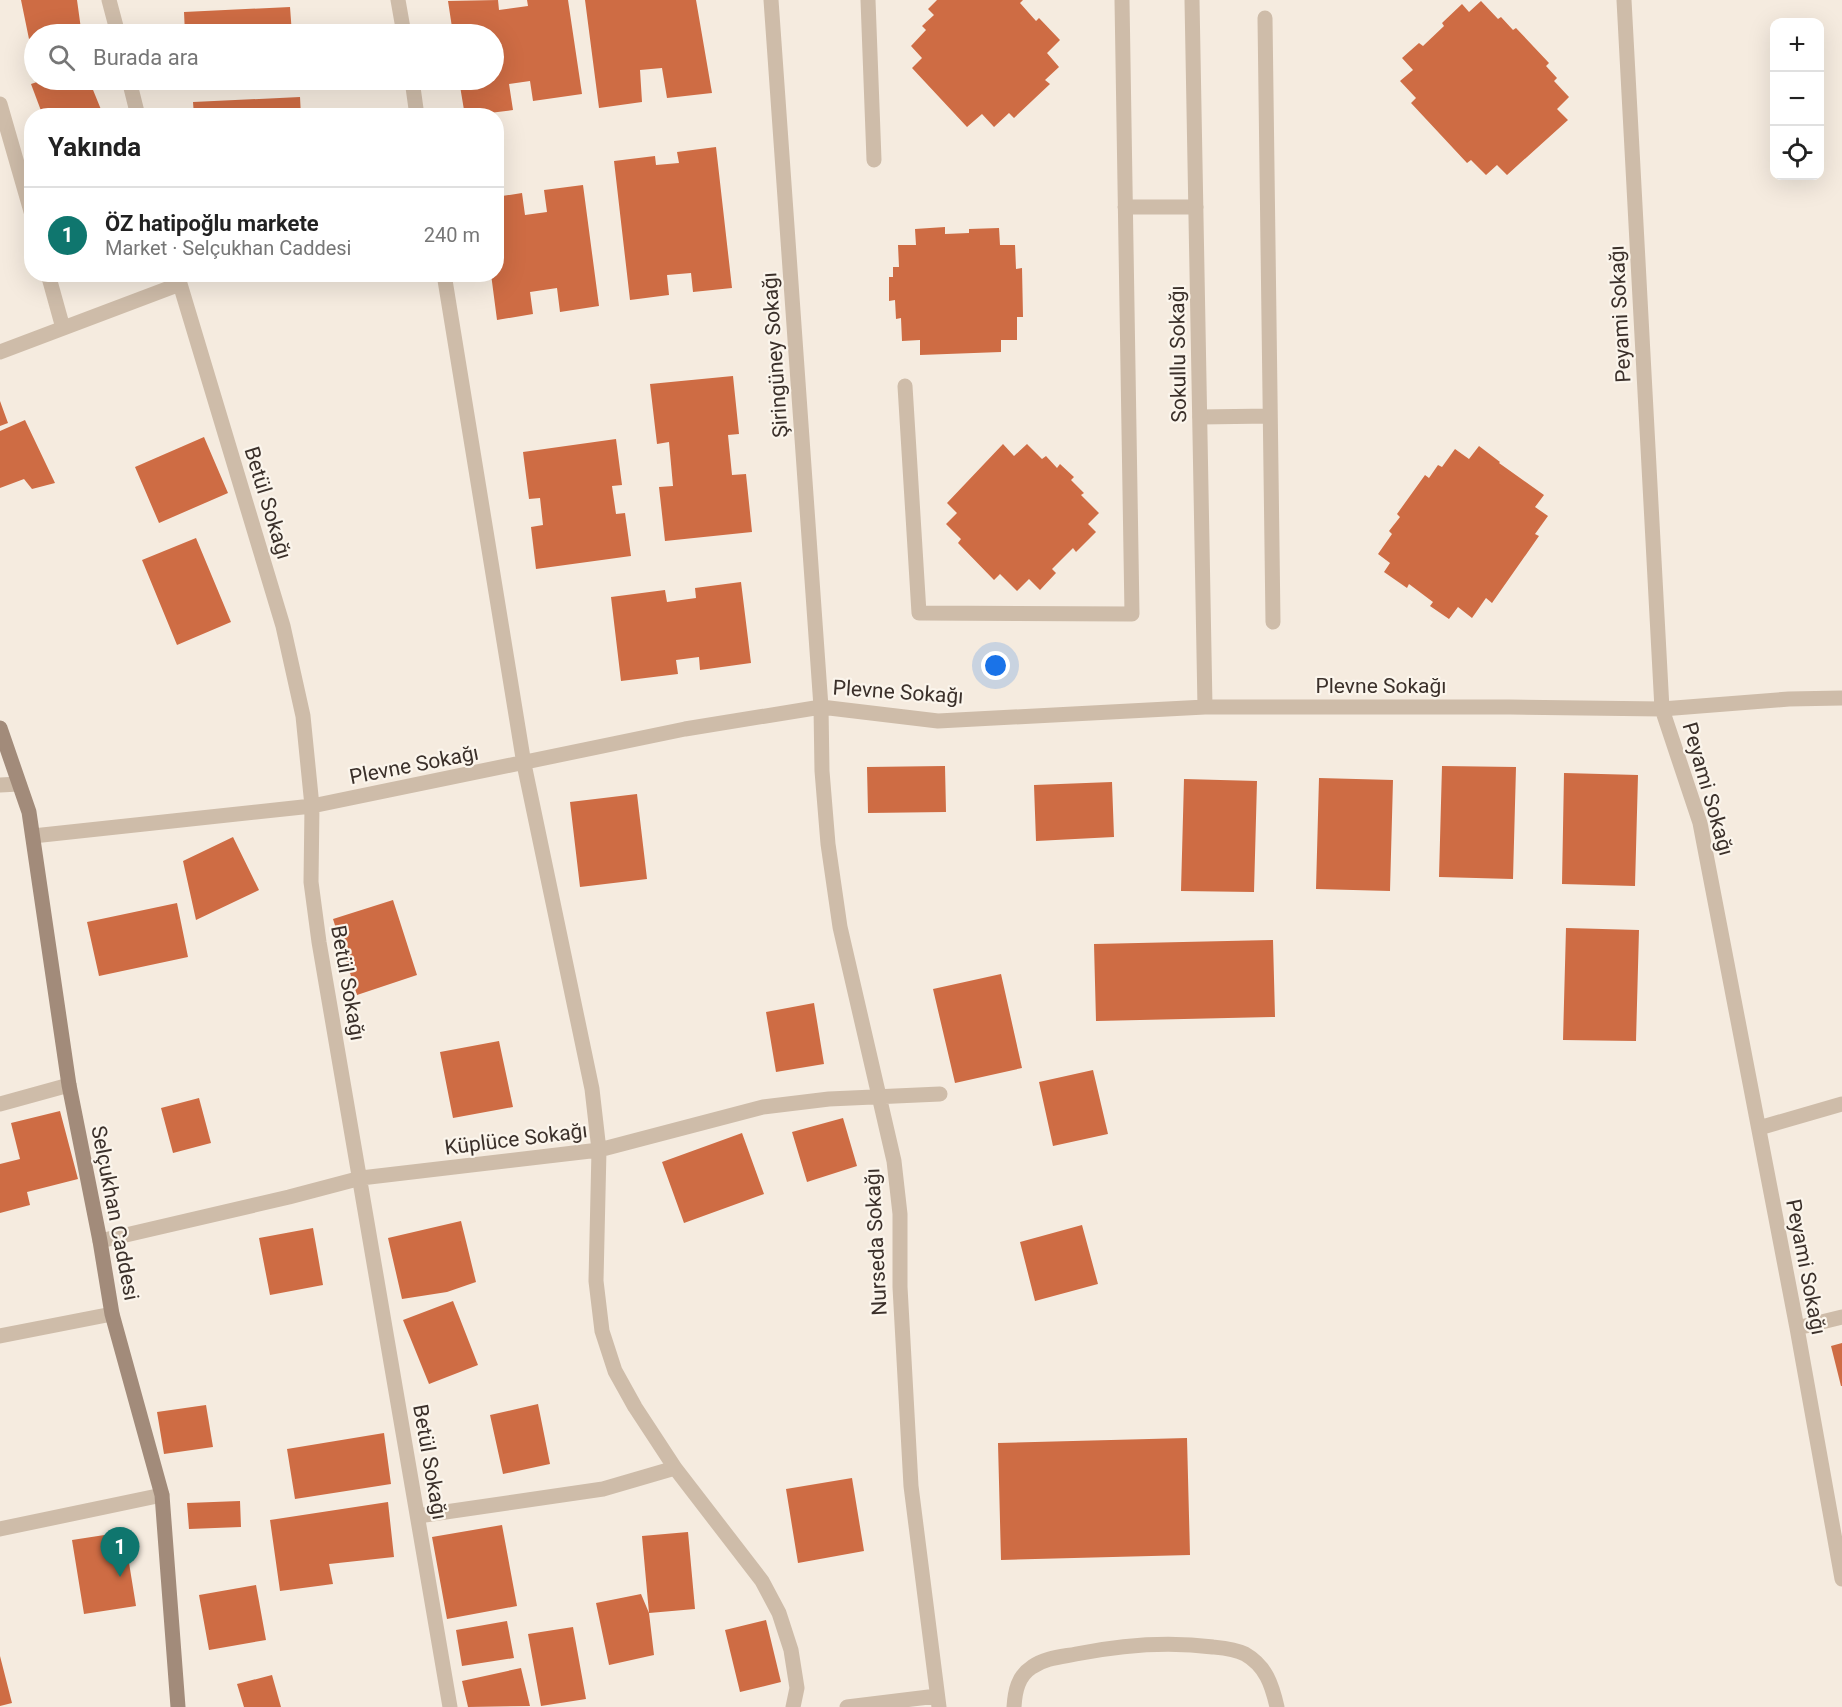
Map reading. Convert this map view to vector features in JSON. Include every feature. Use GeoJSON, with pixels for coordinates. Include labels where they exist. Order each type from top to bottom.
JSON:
{"type":"FeatureCollection","features":[{"type":"Feature","properties":{"kind":"street"},"geometry":{"type":"LineString","coordinates":[[109,0],[115,24]]}},
{"type":"Feature","properties":{"kind":"street"},"geometry":{"type":"LineString","coordinates":[[398,0],[402,24]]}},
{"type":"Feature","properties":{"kind":"street","name":"Şiringüney Sokağı"},"geometry":{"type":"LineString","coordinates":[[771,0],[821,707]]}},
{"type":"Feature","properties":{"kind":"street"},"geometry":{"type":"LineString","coordinates":[[868,0],[874,160]]}},
{"type":"Feature","properties":{"kind":"street"},"geometry":{"type":"LineString","coordinates":[[905,386],[919,613],[1132,614],[1122,0]]}},
{"type":"Feature","properties":{"kind":"street","name":"Sokullu Sokağı"},"geometry":{"type":"LineString","coordinates":[[1192,0],[1205,707]]}},
{"type":"Feature","properties":{"kind":"street","name":"Peyami Sokağı"},"geometry":{"type":"LineString","coordinates":[[1624,0],[1662,709],[1700,823],[1797,1328],[1842,1579]]}},
{"type":"Feature","properties":{"kind":"street"},"geometry":{"type":"LineString","coordinates":[[1265,18],[1273,622]]}},
{"type":"Feature","properties":{"kind":"street"},"geometry":{"type":"LineString","coordinates":[[132,90],[136,108]]}},
{"type":"Feature","properties":{"kind":"street"},"geometry":{"type":"LineString","coordinates":[[413,90],[416,108]]}},
{"type":"Feature","properties":{"kind":"street"},"geometry":{"type":"LineString","coordinates":[[0,104],[24,187]]}},
{"type":"Feature","properties":{"kind":"street"},"geometry":{"type":"LineString","coordinates":[[1125,207],[1196,207]]}},
{"type":"Feature","properties":{"kind":"street"},"geometry":{"type":"LineString","coordinates":[[50,282],[63,328]]}},
{"type":"Feature","properties":{"kind":"street"},"geometry":{"type":"LineString","coordinates":[[0,352],[171,282]]}},
{"type":"Feature","properties":{"kind":"street","name":"Betül Sokağı"},"geometry":{"type":"LineString","coordinates":[[179,282],[283,626],[303,716],[312,806],[311,882],[319,942],[450,1707]]}},
{"type":"Feature","properties":{"kind":"street"},"geometry":{"type":"LineString","coordinates":[[445,282],[524,764],[592,1089],[600,1150],[596,1281],[602,1331],[615,1371],[635,1407],[675,1468],[762,1581],[779,1613],[791,1650],[796,1688],[793,1707]]}},
{"type":"Feature","properties":{"kind":"street"},"geometry":{"type":"LineString","coordinates":[[1200,417],[1270,416]]}},
{"type":"Feature","properties":{"kind":"street","name":"Plevne Sokağı"},"geometry":{"type":"LineString","coordinates":[[33,836],[312,806],[685,729],[821,707],[938,721],[1205,707],[1510,706],[1662,709],[1789,699],[1842,698]]}},
{"type":"Feature","properties":{"kind":"street","name":"Nurseda Sokağı"},"geometry":{"type":"LineString","coordinates":[[821,707],[822,771],[828,844],[840,927],[894,1161],[900,1214],[900,1287],[911,1486],[938,1701]]}},
{"type":"Feature","properties":{"kind":"street","name":"Selçukhan Caddesi"},"geometry":{"type":"LineString","coordinates":[[0,728],[29,812],[69,1084],[112,1314],[162,1495],[178,1707]]}},
{"type":"Feature","properties":{"kind":"street"},"geometry":{"type":"LineString","coordinates":[[0,785],[19,784]]}},
{"type":"Feature","properties":{"kind":"street"},"geometry":{"type":"LineString","coordinates":[[0,1104],[69,1084]]}},
{"type":"Feature","properties":{"kind":"street","name":"Küplüce Sokağı"},"geometry":{"type":"LineString","coordinates":[[100,1241],[361,1178],[600,1150],[763,1107],[829,1099],[939,1095]]}},
{"type":"Feature","properties":{"kind":"street"},"geometry":{"type":"LineString","coordinates":[[1759,1128],[1842,1104]]}},
{"type":"Feature","properties":{"kind":"street"},"geometry":{"type":"LineString","coordinates":[[0,1336],[112,1314]]}},
{"type":"Feature","properties":{"kind":"street"},"geometry":{"type":"LineString","coordinates":[[1797,1328],[1842,1317]]}},
{"type":"Feature","properties":{"kind":"street"},"geometry":{"type":"LineString","coordinates":[[418,1516],[603,1489],[675,1468]]}},
{"type":"Feature","properties":{"kind":"street"},"geometry":{"type":"LineString","coordinates":[[0,1529],[162,1495]]}},
{"type":"Feature","properties":{"kind":"street"},"geometry":{"type":"LineString","coordinates":[[1014,1707],[1015,1693],[1020,1679],[1029,1668],[1042,1660],[1110,1647],[1175,1644],[1227,1649],[1244,1654],[1267,1674],[1277,1707]]}},
{"type":"Feature","properties":{"kind":"street"},"geometry":{"type":"LineString","coordinates":[[847,1707],[938,1701]]}},
{"type":"Feature","properties":{"kind":"building"},"geometry":{"type":"Polygon","coordinates":[[[21,0],[77,0],[80,24],[26,24],[21,0]]]}},
{"type":"Feature","properties":{"kind":"building"},"geometry":{"type":"Polygon","coordinates":[[[498,0],[499,10],[528,6],[527,0],[568,0],[582,94],[533,101],[530,81],[509,84],[513,110],[464,108],[461,90],[504,90],[504,24],[451,24],[448,1],[498,0]]]}},
{"type":"Feature","properties":{"kind":"building"},"geometry":{"type":"Polygon","coordinates":[[[585,0],[696,0],[712,93],[667,98],[662,68],[640,70],[642,102],[599,108],[585,0]]]}},
{"type":"Feature","properties":{"kind":"building"},"geometry":{"type":"Polygon","coordinates":[[[937,0],[1023,0],[1020,3],[1036,21],[1039,18],[1060,40],[1047,53],[1059,67],[1045,80],[1050,84],[1014,118],[1009,113],[994,127],[982,114],[967,127],[912,68],[922,58],[911,46],[926,30],[922,26],[934,15],[928,9],[937,0]]]}},
{"type":"Feature","properties":{"kind":"building"},"geometry":{"type":"Polygon","coordinates":[[[1481,1],[1498,19],[1501,17],[1513,30],[1516,28],[1549,63],[1546,66],[1557,78],[1554,81],[1569,97],[1557,109],[1568,120],[1507,175],[1497,165],[1486,175],[1471,160],[1467,163],[1411,103],[1416,98],[1400,81],[1413,70],[1402,58],[1419,43],[1423,46],[1462,4],[1469,12],[1481,1]]]}},
{"type":"Feature","properties":{"kind":"building"},"geometry":{"type":"Polygon","coordinates":[[[290,7],[291,24],[185,24],[184,12],[290,7]]]}},
{"type":"Feature","properties":{"kind":"building"},"geometry":{"type":"Polygon","coordinates":[[[33,90],[93,90],[100,108],[40,108],[33,90]]]}},
{"type":"Feature","properties":{"kind":"building"},"geometry":{"type":"Polygon","coordinates":[[[300,97],[301,108],[193,108],[193,102],[300,97]]]}},
{"type":"Feature","properties":{"kind":"building"},"geometry":{"type":"Polygon","coordinates":[[[716,147],[732,288],[693,292],[691,273],[667,275],[669,295],[630,300],[614,161],[655,156],[656,165],[679,163],[677,152],[716,147]]]}},
{"type":"Feature","properties":{"kind":"building"},"geometry":{"type":"Polygon","coordinates":[[[583,185],[599,306],[560,312],[557,288],[530,292],[533,314],[497,320],[492,282],[504,282],[504,196],[522,193],[525,215],[547,212],[544,190],[583,185]]]}},
{"type":"Feature","properties":{"kind":"building"},"geometry":{"type":"Polygon","coordinates":[[[945,227],[945,234],[969,233],[969,229],[999,228],[1000,245],[1015,245],[1016,269],[1022,268],[1023,317],[1017,317],[1017,340],[1001,340],[1001,352],[920,355],[920,340],[902,341],[901,318],[896,319],[895,300],[889,301],[889,277],[893,277],[893,267],[899,267],[898,245],[916,245],[915,229],[945,227]]]}},
{"type":"Feature","properties":{"kind":"building"},"geometry":{"type":"Polygon","coordinates":[[[733,376],[739,434],[728,435],[732,475],[746,474],[752,532],[665,541],[659,487],[673,486],[669,442],[657,444],[650,384],[733,376]]]}},
{"type":"Feature","properties":{"kind":"building"},"geometry":{"type":"Polygon","coordinates":[[[0,401],[8,423],[0,426],[0,401]]]}},
{"type":"Feature","properties":{"kind":"building"},"geometry":{"type":"Polygon","coordinates":[[[25,420],[55,483],[32,489],[24,479],[0,488],[0,431],[25,420]]]}},
{"type":"Feature","properties":{"kind":"building"},"geometry":{"type":"Polygon","coordinates":[[[204,437],[228,493],[159,523],[135,467],[204,437]]]}},
{"type":"Feature","properties":{"kind":"building"},"geometry":{"type":"Polygon","coordinates":[[[616,439],[622,485],[612,486],[616,514],[625,513],[631,556],[536,569],[531,527],[543,525],[540,498],[529,499],[523,452],[616,439]]]}},
{"type":"Feature","properties":{"kind":"building"},"geometry":{"type":"Polygon","coordinates":[[[1003,444],[1014,456],[1027,444],[1042,459],[1046,456],[1057,468],[1060,464],[1074,477],[1071,480],[1084,493],[1081,495],[1099,513],[1088,524],[1096,532],[1076,552],[1073,548],[1052,569],[1056,573],[1040,590],[1029,579],[1017,591],[1000,574],[994,580],[958,543],[961,539],[946,524],[957,513],[947,503],[1003,444]]]}},
{"type":"Feature","properties":{"kind":"building"},"geometry":{"type":"Polygon","coordinates":[[[1479,446],[1544,495],[1535,507],[1548,516],[1535,534],[1539,536],[1492,603],[1486,598],[1472,618],[1458,607],[1449,619],[1430,606],[1433,602],[1409,584],[1407,588],[1384,572],[1390,563],[1378,554],[1392,534],[1389,531],[1400,517],[1397,514],[1425,475],[1429,478],[1438,465],[1442,467],[1455,449],[1469,459],[1479,446]]]}},
{"type":"Feature","properties":{"kind":"building"},"geometry":{"type":"Polygon","coordinates":[[[196,538],[231,622],[177,645],[142,560],[196,538]]]}},
{"type":"Feature","properties":{"kind":"building"},"geometry":{"type":"Polygon","coordinates":[[[741,582],[751,663],[700,670],[699,657],[676,660],[678,674],[621,681],[611,597],[665,590],[667,602],[696,598],[695,588],[741,582]]]}},
{"type":"Feature","properties":{"kind":"building"},"geometry":{"type":"Polygon","coordinates":[[[945,766],[946,812],[868,813],[867,767],[945,766]]]}},
{"type":"Feature","properties":{"kind":"building"},"geometry":{"type":"Polygon","coordinates":[[[1442,766],[1516,767],[1513,879],[1439,877],[1442,766]]]}},
{"type":"Feature","properties":{"kind":"building"},"geometry":{"type":"Polygon","coordinates":[[[1564,773],[1638,775],[1635,886],[1562,884],[1564,773]]]}},
{"type":"Feature","properties":{"kind":"building"},"geometry":{"type":"Polygon","coordinates":[[[1319,778],[1393,780],[1390,891],[1316,889],[1319,778]]]}},
{"type":"Feature","properties":{"kind":"building"},"geometry":{"type":"Polygon","coordinates":[[[1184,779],[1257,781],[1254,892],[1181,891],[1184,779]]]}},
{"type":"Feature","properties":{"kind":"building"},"geometry":{"type":"Polygon","coordinates":[[[1112,782],[1114,837],[1036,841],[1034,785],[1112,782]]]}},
{"type":"Feature","properties":{"kind":"building"},"geometry":{"type":"Polygon","coordinates":[[[637,794],[647,879],[580,887],[570,802],[637,794]]]}},
{"type":"Feature","properties":{"kind":"building"},"geometry":{"type":"Polygon","coordinates":[[[233,837],[259,890],[196,920],[183,861],[233,837]]]}},
{"type":"Feature","properties":{"kind":"building"},"geometry":{"type":"Polygon","coordinates":[[[393,900],[417,975],[357,995],[333,919],[393,900]]]}},
{"type":"Feature","properties":{"kind":"building"},"geometry":{"type":"Polygon","coordinates":[[[177,903],[188,957],[99,976],[87,922],[177,903]]]}},
{"type":"Feature","properties":{"kind":"building"},"geometry":{"type":"Polygon","coordinates":[[[1566,928],[1639,930],[1636,1041],[1563,1040],[1566,928]]]}},
{"type":"Feature","properties":{"kind":"building"},"geometry":{"type":"Polygon","coordinates":[[[1273,940],[1275,1017],[1096,1021],[1094,944],[1273,940]]]}},
{"type":"Feature","properties":{"kind":"building"},"geometry":{"type":"Polygon","coordinates":[[[1001,974],[1022,1068],[955,1083],[933,989],[1001,974]]]}},
{"type":"Feature","properties":{"kind":"building"},"geometry":{"type":"Polygon","coordinates":[[[814,1003],[824,1064],[776,1072],[766,1012],[814,1003]]]}},
{"type":"Feature","properties":{"kind":"building"},"geometry":{"type":"Polygon","coordinates":[[[499,1041],[513,1107],[453,1118],[440,1052],[499,1041]]]}},
{"type":"Feature","properties":{"kind":"building"},"geometry":{"type":"Polygon","coordinates":[[[1093,1070],[1108,1134],[1053,1146],[1039,1082],[1093,1070]]]}},
{"type":"Feature","properties":{"kind":"building"},"geometry":{"type":"Polygon","coordinates":[[[199,1098],[211,1143],[173,1153],[161,1108],[199,1098]]]}},
{"type":"Feature","properties":{"kind":"building"},"geometry":{"type":"Polygon","coordinates":[[[60,1111],[78,1179],[27,1192],[30,1205],[0,1213],[0,1164],[20,1159],[11,1123],[60,1111]]]}},
{"type":"Feature","properties":{"kind":"building"},"geometry":{"type":"Polygon","coordinates":[[[843,1118],[857,1166],[807,1182],[792,1132],[843,1118]]]}},
{"type":"Feature","properties":{"kind":"building"},"geometry":{"type":"Polygon","coordinates":[[[742,1133],[764,1194],[684,1223],[662,1162],[742,1133]]]}},
{"type":"Feature","properties":{"kind":"building"},"geometry":{"type":"Polygon","coordinates":[[[461,1221],[476,1282],[447,1292],[402,1299],[388,1238],[461,1221]]]}},
{"type":"Feature","properties":{"kind":"building"},"geometry":{"type":"Polygon","coordinates":[[[1082,1225],[1098,1284],[1035,1301],[1020,1242],[1082,1225]]]}},
{"type":"Feature","properties":{"kind":"building"},"geometry":{"type":"Polygon","coordinates":[[[313,1228],[323,1285],[270,1295],[259,1238],[313,1228]]]}},
{"type":"Feature","properties":{"kind":"building"},"geometry":{"type":"Polygon","coordinates":[[[453,1301],[478,1365],[429,1384],[403,1320],[453,1301]]]}},
{"type":"Feature","properties":{"kind":"building"},"geometry":{"type":"Polygon","coordinates":[[[1842,1343],[1842,1386],[1841,1386],[1831,1346],[1842,1343]]]}},
{"type":"Feature","properties":{"kind":"building"},"geometry":{"type":"Polygon","coordinates":[[[538,1404],[550,1464],[503,1474],[490,1415],[538,1404]]]}},
{"type":"Feature","properties":{"kind":"building"},"geometry":{"type":"Polygon","coordinates":[[[206,1405],[213,1447],[164,1454],[157,1412],[206,1405]]]}},
{"type":"Feature","properties":{"kind":"building"},"geometry":{"type":"Polygon","coordinates":[[[384,1433],[391,1484],[295,1499],[287,1449],[384,1433]]]}},
{"type":"Feature","properties":{"kind":"building"},"geometry":{"type":"Polygon","coordinates":[[[1187,1438],[1190,1555],[1001,1560],[998,1443],[1187,1438]]]}},
{"type":"Feature","properties":{"kind":"building"},"geometry":{"type":"Polygon","coordinates":[[[852,1478],[864,1551],[798,1563],[786,1489],[852,1478]]]}},
{"type":"Feature","properties":{"kind":"building"},"geometry":{"type":"Polygon","coordinates":[[[240,1501],[241,1527],[189,1529],[187,1503],[240,1501]]]}},
{"type":"Feature","properties":{"kind":"building"},"geometry":{"type":"Polygon","coordinates":[[[388,1502],[394,1557],[329,1564],[333,1584],[280,1591],[270,1520],[388,1502]]]}},
{"type":"Feature","properties":{"kind":"building"},"geometry":{"type":"Polygon","coordinates":[[[502,1525],[517,1606],[447,1619],[432,1537],[502,1525]]]}},
{"type":"Feature","properties":{"kind":"building"},"geometry":{"type":"Polygon","coordinates":[[[124,1532],[136,1606],[84,1614],[72,1540],[124,1532]]]}},
{"type":"Feature","properties":{"kind":"building"},"geometry":{"type":"Polygon","coordinates":[[[688,1532],[695,1609],[649,1613],[642,1536],[688,1532]]]}},
{"type":"Feature","properties":{"kind":"building"},"geometry":{"type":"Polygon","coordinates":[[[256,1585],[266,1640],[209,1650],[199,1595],[256,1585]]]}},
{"type":"Feature","properties":{"kind":"building"},"geometry":{"type":"Polygon","coordinates":[[[641,1594],[649,1613],[654,1655],[609,1665],[596,1603],[641,1594]]]}},
{"type":"Feature","properties":{"kind":"building"},"geometry":{"type":"Polygon","coordinates":[[[766,1620],[781,1682],[740,1692],[725,1630],[766,1620]]]}},
{"type":"Feature","properties":{"kind":"building"},"geometry":{"type":"Polygon","coordinates":[[[507,1621],[514,1658],[462,1666],[456,1630],[507,1621]]]}},
{"type":"Feature","properties":{"kind":"building"},"geometry":{"type":"Polygon","coordinates":[[[573,1627],[586,1699],[541,1706],[528,1634],[573,1627]]]}},
{"type":"Feature","properties":{"kind":"building"},"geometry":{"type":"Polygon","coordinates":[[[0,1656],[12,1703],[0,1706],[0,1656]]]}},
{"type":"Feature","properties":{"kind":"building"},"geometry":{"type":"Polygon","coordinates":[[[521,1668],[530,1706],[468,1707],[462,1681],[521,1668]]]}},
{"type":"Feature","properties":{"kind":"building"},"geometry":{"type":"Polygon","coordinates":[[[272,1675],[281,1707],[244,1707],[237,1684],[272,1675]]]}},
{"type":"Feature","properties":{"kind":"place","name":"ÖZ hatipoğlu markete"},"geometry":{"type":"Point","coordinates":[120,1577]}}]}
